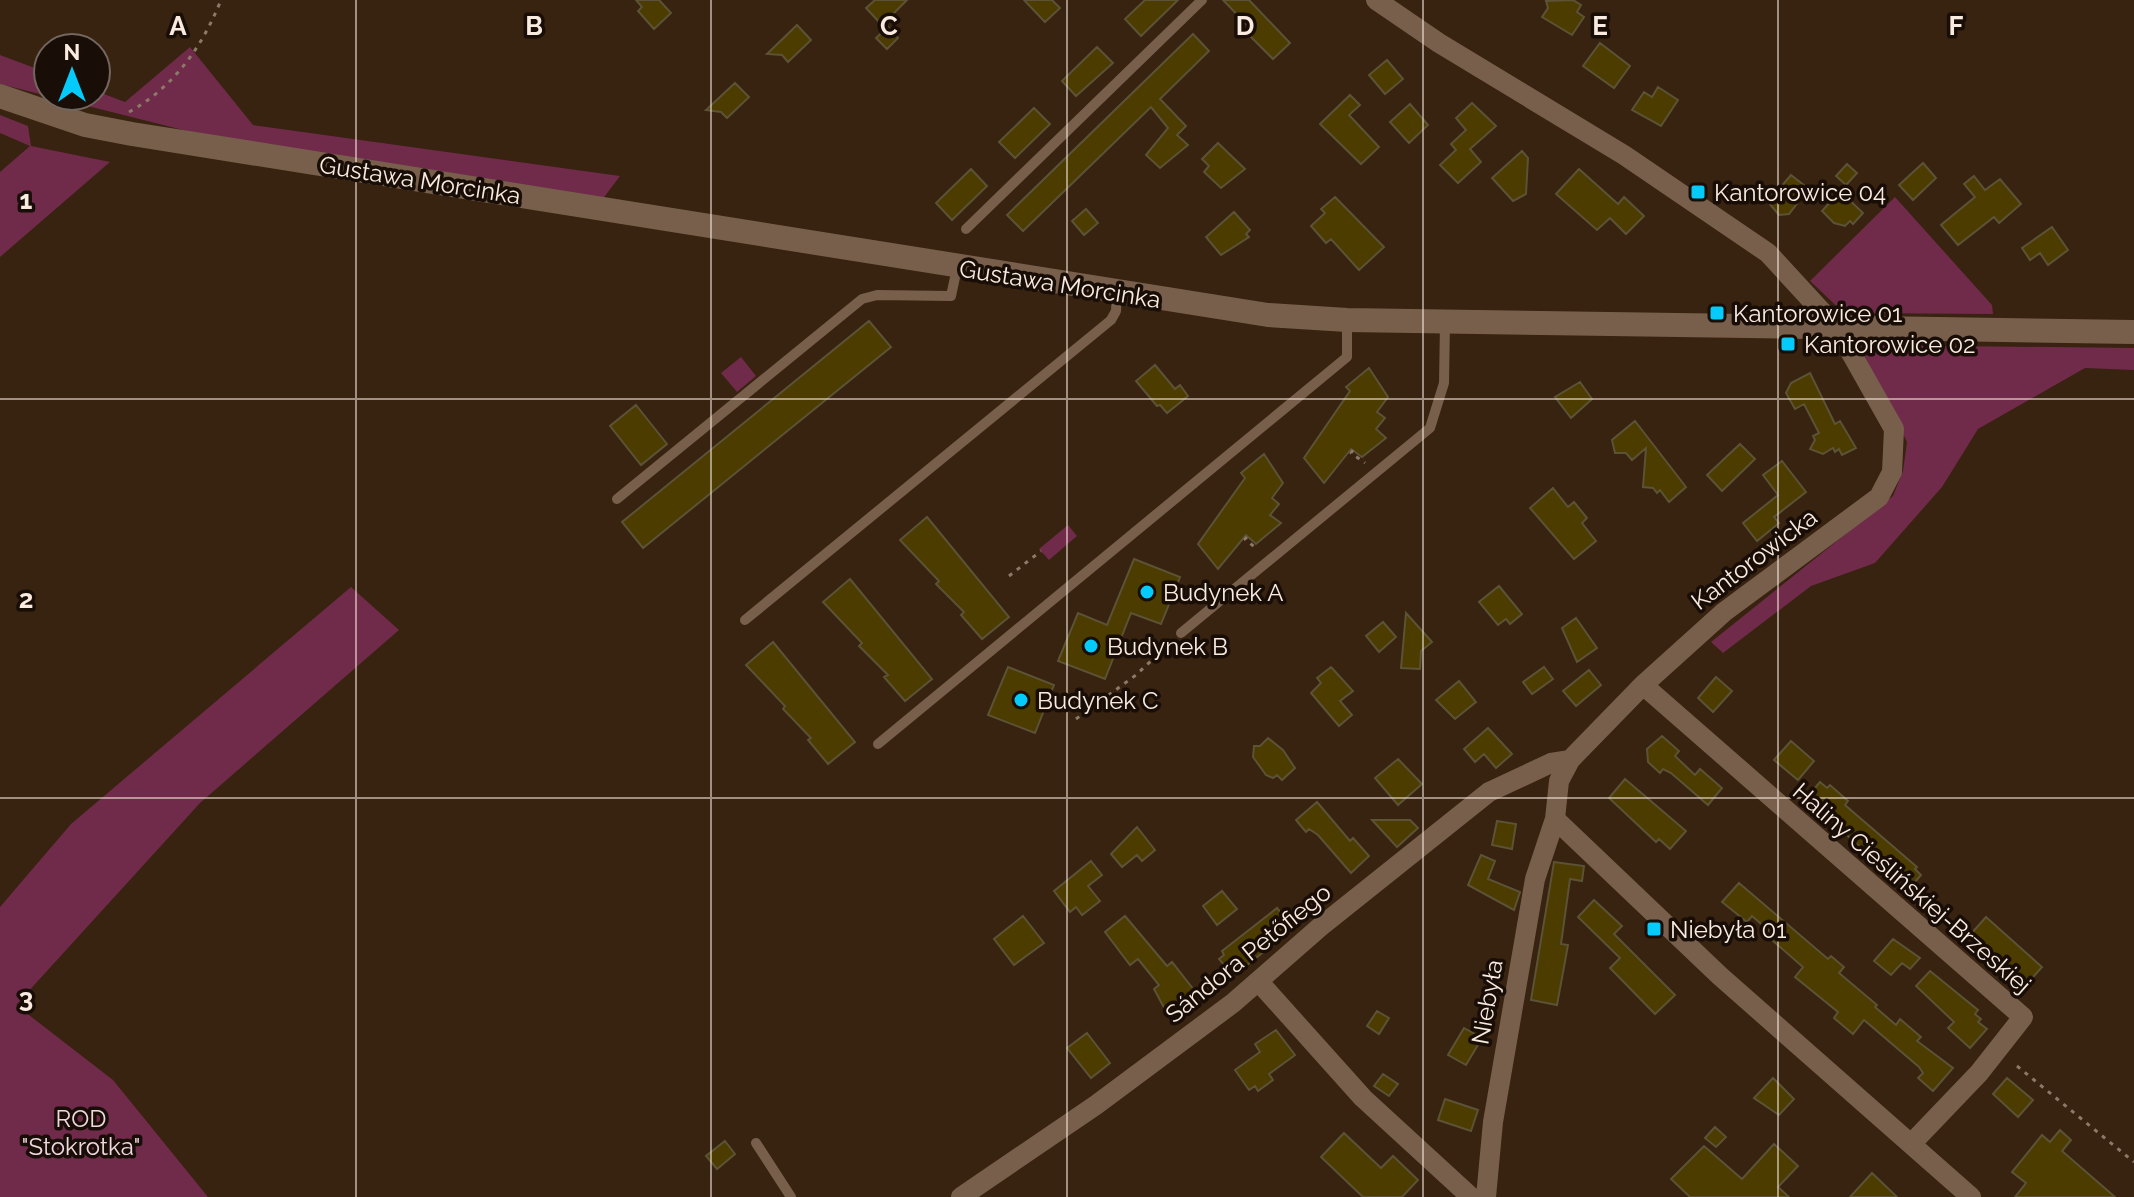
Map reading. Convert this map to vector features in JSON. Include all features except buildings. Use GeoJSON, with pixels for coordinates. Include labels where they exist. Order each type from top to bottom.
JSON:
{"type":"FeatureCollection","features":[{"type":"Feature","properties":{"kind":"street","name":"Kantorowicka"},"geometry":{"type":"LineString","coordinates":[[1376,0],[1439,43],[1624,155],[1768,253],[1837,328],[1894,429],[1892,472],[1879,497],[1724,612],[1643,685],[1570,760],[1559,781],[1555,819]]}},
{"type":"Feature","properties":{"kind":"street","name":"Gustawa Morcinka"},"geometry":{"type":"LineString","coordinates":[[0,96],[101,128],[957,268],[1268,315],[1347,320],[2134,332]]}},
{"type":"Feature","properties":{"kind":"street","name":"Haliny Cieślińskiej-Brzeskiej"},"geometry":{"type":"LineString","coordinates":[[1643,685],[1766,796],[2023,1017],[1979,1073],[1912,1143]]}},
{"type":"Feature","properties":{"kind":"street","name":"Sándora Petőfiego"},"geometry":{"type":"LineString","coordinates":[[961,1197],[1096,1105],[1259,982],[1320,927],[1489,792],[1551,763],[1570,760]]}},
{"type":"Feature","properties":{"kind":"street"},"geometry":{"type":"LineString","coordinates":[[1555,819],[1720,976],[1971,1197]]}},
{"type":"Feature","properties":{"kind":"street","name":"Niebyła"},"geometry":{"type":"LineString","coordinates":[[1486,1197],[1493,1122],[1535,879],[1555,819]]}},
{"type":"Feature","properties":{"kind":"street"},"geometry":{"type":"LineString","coordinates":[[1259,982],[1363,1098],[1471,1197]]}},
{"type":"Feature","properties":{"kind":"lane"},"geometry":{"type":"LineString","coordinates":[[966,229],[1202,0]]}},
{"type":"Feature","properties":{"kind":"lane"},"geometry":{"type":"LineString","coordinates":[[617,499],[862,299],[877,295],[951,296],[957,268]]}},
{"type":"Feature","properties":{"kind":"lane"},"geometry":{"type":"LineString","coordinates":[[745,620],[1111,320],[1116,311],[1117,293]]}},
{"type":"Feature","properties":{"kind":"lane"},"geometry":{"type":"LineString","coordinates":[[878,744],[1347,357],[1347,320]]}},
{"type":"Feature","properties":{"kind":"lane"},"geometry":{"type":"LineString","coordinates":[[1181,633],[1430,428],[1444,383],[1445,320]]}},
{"type":"Feature","properties":{"kind":"lane"},"geometry":{"type":"LineString","coordinates":[[756,1143],[791,1197]]}},
{"type":"Feature","properties":{"kind":"path"},"geometry":{"type":"LineString","coordinates":[[101,128],[138,107],[192,58],[221,0]]}},
{"type":"Feature","properties":{"kind":"path"},"geometry":{"type":"LineString","coordinates":[[1353,450],[1351,453],[1377,472]]}},
{"type":"Feature","properties":{"kind":"path"},"geometry":{"type":"LineString","coordinates":[[1247,537],[1245,539],[1271,560]]}},
{"type":"Feature","properties":{"kind":"path"},"geometry":{"type":"LineString","coordinates":[[1009,576],[1041,551]]}},
{"type":"Feature","properties":{"kind":"path"},"geometry":{"type":"LineString","coordinates":[[1076,719],[1136,675],[1181,633]]}},
{"type":"Feature","properties":{"kind":"path"},"geometry":{"type":"LineString","coordinates":[[2017,1066],[2134,1162]]}},
{"type":"Feature","properties":{"kind":"green space"},"geometry":{"type":"Polygon","coordinates":[[[190,47],[253,125],[620,176],[602,200],[215,138],[111,112],[112,97],[125,102],[190,47]]]}},
{"type":"Feature","properties":{"kind":"green space"},"geometry":{"type":"Polygon","coordinates":[[[0,55],[32,67],[32,92],[0,84],[0,55]]]}},
{"type":"Feature","properties":{"kind":"green space"},"geometry":{"type":"Polygon","coordinates":[[[0,115],[28,126],[31,146],[110,162],[0,257],[0,172],[30,146],[0,133],[0,115]]]}},
{"type":"Feature","properties":{"kind":"green space"},"geometry":{"type":"Polygon","coordinates":[[[1895,197],[1992,305],[1993,314],[1844,313],[1810,281],[1895,197]]]}},
{"type":"Feature","properties":{"kind":"green space"},"geometry":{"type":"Polygon","coordinates":[[[1865,345],[2134,348],[2134,370],[2085,368],[1978,429],[1942,487],[1875,563],[1811,586],[1723,653],[1711,642],[1893,496],[1903,471],[1907,442],[1863,353],[1865,345]]]}},
{"type":"Feature","properties":{"kind":"green space"},"geometry":{"type":"Polygon","coordinates":[[[741,357],[756,376],[737,392],[721,373],[741,357]]]}},
{"type":"Feature","properties":{"kind":"green space"},"geometry":{"type":"Polygon","coordinates":[[[1068,525],[1077,536],[1049,560],[1039,549],[1068,525]]]}},
{"type":"Feature","properties":{"kind":"green space","name":"ROD \"Stokrotka\""},"geometry":{"type":"Polygon","coordinates":[[[351,587],[399,630],[200,803],[16,1005],[113,1080],[208,1197],[0,1197],[0,907],[71,824],[351,587]]]}},
{"type":"Feature","properties":{"kind":"place","name":"Kantorowice 04"},"geometry":{"type":"Point","coordinates":[1698,192]}},
{"type":"Feature","properties":{"kind":"place","name":"Kantorowice 01"},"geometry":{"type":"Point","coordinates":[1717,313]}},
{"type":"Feature","properties":{"kind":"place","name":"Kantorowice 02"},"geometry":{"type":"Point","coordinates":[1788,344]}},
{"type":"Feature","properties":{"kind":"place","name":"Budynek A"},"geometry":{"type":"Point","coordinates":[1147,592]}},
{"type":"Feature","properties":{"kind":"place","name":"Budynek B"},"geometry":{"type":"Point","coordinates":[1091,646]}},
{"type":"Feature","properties":{"kind":"place","name":"Budynek C"},"geometry":{"type":"Point","coordinates":[1021,700]}},
{"type":"Feature","properties":{"kind":"place","name":"Niebyła 01"},"geometry":{"type":"Point","coordinates":[1654,929]}}]}
